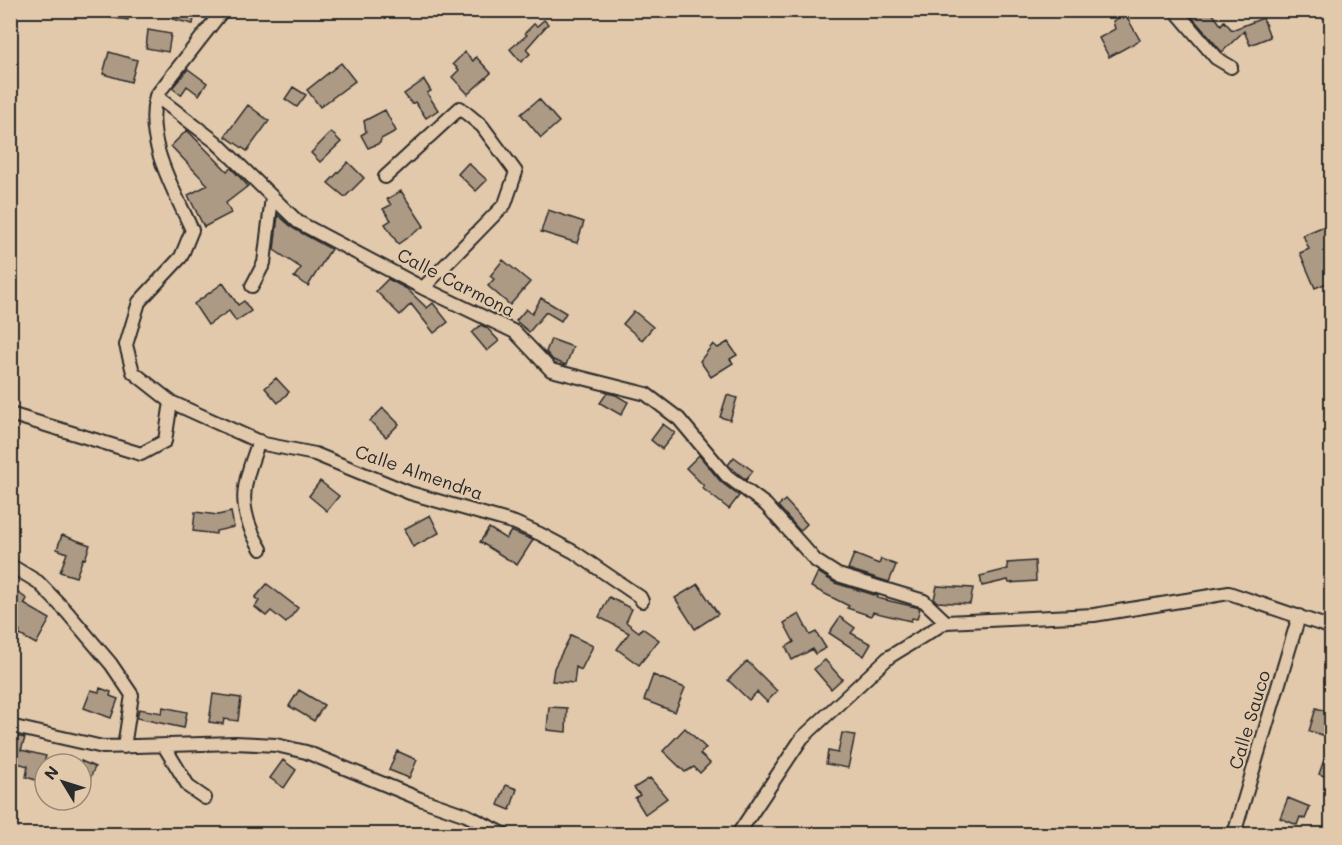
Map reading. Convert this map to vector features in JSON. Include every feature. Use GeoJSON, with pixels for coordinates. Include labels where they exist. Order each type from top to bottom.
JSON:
{"type":"FeatureCollection","features":[{"type":"Feature","properties":{"kind":"street"},"geometry":{"type":"LineString","coordinates":[[156,96],[224,10]]}},
{"type":"Feature","properties":{"kind":"street"},"geometry":{"type":"LineString","coordinates":[[1174,10],[1216,58],[1230,67]]}},
{"type":"Feature","properties":{"kind":"street","name":"Calle Carmona"},"geometry":{"type":"LineString","coordinates":[[156,96],[216,142],[298,222],[423,288],[515,332],[551,370],[646,394],[679,419],[727,476],[766,505],[816,561],[838,575],[924,601],[946,622]]}},
{"type":"Feature","properties":{"kind":"street","name":"Calle Almendra"},"geometry":{"type":"LineString","coordinates":[[156,96],[152,112],[157,148],[192,231],[181,257],[139,302],[126,345],[133,372],[171,402],[259,441],[315,454],[410,493],[515,523],[574,552],[640,597],[642,601]]}},
{"type":"Feature","properties":{"kind":"street"},"geometry":{"type":"LineString","coordinates":[[385,177],[460,108],[482,126],[516,172],[505,204],[423,288]]}},
{"type":"Feature","properties":{"kind":"street"},"geometry":{"type":"LineString","coordinates":[[252,286],[264,263],[272,197]]}},
{"type":"Feature","properties":{"kind":"street"},"geometry":{"type":"LineString","coordinates":[[10,414],[141,454],[165,441],[171,402]]}},
{"type":"Feature","properties":{"kind":"street"},"geometry":{"type":"LineString","coordinates":[[259,441],[248,472],[243,504],[249,529],[261,549]]}},
{"type":"Feature","properties":{"kind":"street"},"geometry":{"type":"LineString","coordinates":[[10,565],[38,582],[60,605],[111,664],[132,696],[124,747]]}},
{"type":"Feature","properties":{"kind":"street"},"geometry":{"type":"LineString","coordinates":[[738,834],[802,738],[889,657],[946,622],[1094,615],[1229,593],[1332,628]]}},
{"type":"Feature","properties":{"kind":"street","name":"Calle Sauco"},"geometry":{"type":"LineString","coordinates":[[1234,834],[1299,616]]}},
{"type":"Feature","properties":{"kind":"street"},"geometry":{"type":"LineString","coordinates":[[10,726],[103,747],[235,743],[292,748],[420,800],[466,815],[504,834]]}},
{"type":"Feature","properties":{"kind":"street"},"geometry":{"type":"LineString","coordinates":[[164,746],[189,787],[205,798]]}},
{"type":"Feature","properties":{"kind":"building"},"geometry":{"type":"Polygon","coordinates":[[[99,10],[129,10],[128,20],[98,16],[99,10]]]}},
{"type":"Feature","properties":{"kind":"building"},"geometry":{"type":"Polygon","coordinates":[[[174,10],[195,12],[193,24],[172,19],[174,10]]]}},
{"type":"Feature","properties":{"kind":"building"},"geometry":{"type":"Polygon","coordinates":[[[1196,10],[1210,10],[1221,25],[1224,21],[1232,30],[1263,18],[1270,37],[1250,45],[1244,31],[1222,52],[1191,16],[1196,10]]]}},
{"type":"Feature","properties":{"kind":"building"},"geometry":{"type":"Polygon","coordinates":[[[1125,14],[1140,40],[1109,57],[1099,38],[1115,29],[1113,21],[1125,14]]]}},
{"type":"Feature","properties":{"kind":"building"},"geometry":{"type":"Polygon","coordinates":[[[544,20],[548,24],[526,49],[530,54],[521,62],[510,49],[527,35],[525,33],[534,24],[537,26],[544,20]]]}},
{"type":"Feature","properties":{"kind":"building"},"geometry":{"type":"Polygon","coordinates":[[[148,30],[171,34],[168,52],[146,48],[148,30]]]}},
{"type":"Feature","properties":{"kind":"building"},"geometry":{"type":"Polygon","coordinates":[[[109,52],[137,60],[131,82],[103,74],[109,52]]]}},
{"type":"Feature","properties":{"kind":"building"},"geometry":{"type":"Polygon","coordinates":[[[465,52],[473,61],[476,57],[491,73],[468,94],[452,77],[459,70],[453,64],[465,52]]]}},
{"type":"Feature","properties":{"kind":"building"},"geometry":{"type":"Polygon","coordinates":[[[341,63],[355,81],[320,107],[307,90],[341,63]]]}},
{"type":"Feature","properties":{"kind":"building"},"geometry":{"type":"Polygon","coordinates":[[[188,69],[207,83],[199,95],[187,86],[181,95],[172,88],[188,69]]]}},
{"type":"Feature","properties":{"kind":"building"},"geometry":{"type":"Polygon","coordinates":[[[424,80],[431,91],[427,93],[438,110],[426,118],[415,102],[412,104],[404,94],[424,80]]]}},
{"type":"Feature","properties":{"kind":"building"},"geometry":{"type":"Polygon","coordinates":[[[293,87],[306,95],[297,107],[285,99],[293,87]]]}},
{"type":"Feature","properties":{"kind":"building"},"geometry":{"type":"Polygon","coordinates":[[[539,99],[559,122],[541,138],[521,114],[539,99]]]}},
{"type":"Feature","properties":{"kind":"building"},"geometry":{"type":"Polygon","coordinates":[[[248,105],[269,121],[247,151],[225,136],[248,105]]]}},
{"type":"Feature","properties":{"kind":"building"},"geometry":{"type":"Polygon","coordinates":[[[385,110],[396,131],[381,139],[380,143],[368,148],[361,135],[366,132],[364,121],[385,110]]]}},
{"type":"Feature","properties":{"kind":"building"},"geometry":{"type":"Polygon","coordinates":[[[187,130],[227,171],[231,168],[248,186],[226,203],[231,213],[204,227],[188,195],[208,185],[171,146],[187,130]]]}},
{"type":"Feature","properties":{"kind":"building"},"geometry":{"type":"Polygon","coordinates":[[[331,132],[341,142],[320,162],[311,153],[331,132]]]}},
{"type":"Feature","properties":{"kind":"building"},"geometry":{"type":"Polygon","coordinates":[[[348,162],[364,178],[345,197],[328,183],[348,162]]]}},
{"type":"Feature","properties":{"kind":"building"},"geometry":{"type":"Polygon","coordinates":[[[468,163],[487,180],[476,191],[458,174],[468,163]]]}},
{"type":"Feature","properties":{"kind":"building"},"geometry":{"type":"Polygon","coordinates":[[[401,191],[424,226],[398,244],[385,224],[391,220],[383,209],[391,205],[387,199],[401,191]]]}},
{"type":"Feature","properties":{"kind":"building"},"geometry":{"type":"Polygon","coordinates":[[[548,210],[584,222],[577,243],[541,232],[548,210]]]}},
{"type":"Feature","properties":{"kind":"building"},"geometry":{"type":"Polygon","coordinates":[[[278,215],[294,229],[331,249],[308,286],[294,277],[301,268],[274,250],[278,215]]]}},
{"type":"Feature","properties":{"kind":"building"},"geometry":{"type":"Polygon","coordinates":[[[1329,224],[1332,231],[1332,271],[1325,273],[1329,282],[1315,288],[1300,253],[1309,249],[1303,235],[1329,224]]]}},
{"type":"Feature","properties":{"kind":"building"},"geometry":{"type":"Polygon","coordinates":[[[503,260],[530,282],[510,305],[488,286],[494,279],[490,276],[503,260]]]}},
{"type":"Feature","properties":{"kind":"building"},"geometry":{"type":"Polygon","coordinates":[[[388,279],[407,289],[427,308],[433,303],[448,322],[434,333],[411,304],[400,315],[376,291],[388,279]]]}},
{"type":"Feature","properties":{"kind":"building"},"geometry":{"type":"Polygon","coordinates":[[[223,283],[238,305],[244,301],[251,311],[236,321],[229,311],[208,325],[194,304],[223,283]]]}},
{"type":"Feature","properties":{"kind":"building"},"geometry":{"type":"Polygon","coordinates":[[[541,298],[566,313],[561,321],[546,312],[529,332],[516,321],[526,309],[532,314],[541,298]]]}},
{"type":"Feature","properties":{"kind":"building"},"geometry":{"type":"Polygon","coordinates":[[[634,311],[653,327],[642,340],[623,324],[634,311]]]}},
{"type":"Feature","properties":{"kind":"building"},"geometry":{"type":"Polygon","coordinates":[[[481,325],[499,341],[487,351],[472,333],[481,325]]]}},
{"type":"Feature","properties":{"kind":"building"},"geometry":{"type":"Polygon","coordinates":[[[551,339],[573,347],[566,365],[553,360],[546,352],[551,339]]]}},
{"type":"Feature","properties":{"kind":"building"},"geometry":{"type":"Polygon","coordinates":[[[728,342],[737,355],[730,359],[733,363],[711,377],[700,361],[713,344],[718,348],[728,342]]]}},
{"type":"Feature","properties":{"kind":"building"},"geometry":{"type":"Polygon","coordinates":[[[276,378],[289,392],[278,403],[265,388],[276,378]]]}},
{"type":"Feature","properties":{"kind":"building"},"geometry":{"type":"Polygon","coordinates":[[[607,393],[628,402],[621,415],[600,403],[607,393]]]}},
{"type":"Feature","properties":{"kind":"building"},"geometry":{"type":"Polygon","coordinates":[[[727,395],[737,398],[730,420],[720,417],[727,395]]]}},
{"type":"Feature","properties":{"kind":"building"},"geometry":{"type":"Polygon","coordinates":[[[383,408],[399,424],[386,437],[370,421],[383,408]]]}},
{"type":"Feature","properties":{"kind":"building"},"geometry":{"type":"Polygon","coordinates":[[[663,424],[675,433],[662,449],[651,440],[663,424]]]}},
{"type":"Feature","properties":{"kind":"building"},"geometry":{"type":"Polygon","coordinates":[[[699,455],[721,482],[739,496],[729,509],[702,488],[704,486],[686,468],[699,455]]]}},
{"type":"Feature","properties":{"kind":"building"},"geometry":{"type":"Polygon","coordinates":[[[734,457],[753,471],[746,480],[728,465],[734,457]]]}},
{"type":"Feature","properties":{"kind":"building"},"geometry":{"type":"Polygon","coordinates":[[[320,481],[339,496],[327,511],[309,496],[320,481]]]}},
{"type":"Feature","properties":{"kind":"building"},"geometry":{"type":"Polygon","coordinates":[[[785,500],[807,524],[800,531],[778,506],[785,500]]]}},
{"type":"Feature","properties":{"kind":"building"},"geometry":{"type":"Polygon","coordinates":[[[195,512],[218,515],[231,512],[234,527],[216,531],[216,534],[193,531],[195,512]]]}},
{"type":"Feature","properties":{"kind":"building"},"geometry":{"type":"Polygon","coordinates":[[[430,515],[439,533],[413,547],[404,529],[430,515]]]}},
{"type":"Feature","properties":{"kind":"building"},"geometry":{"type":"Polygon","coordinates":[[[489,528],[506,539],[511,531],[533,540],[517,565],[480,542],[489,528]]]}},
{"type":"Feature","properties":{"kind":"building"},"geometry":{"type":"Polygon","coordinates":[[[62,535],[90,545],[76,577],[60,572],[67,553],[57,549],[62,535]]]}},
{"type":"Feature","properties":{"kind":"building"},"geometry":{"type":"Polygon","coordinates":[[[854,554],[879,564],[881,559],[896,565],[889,582],[848,569],[854,554]]]}},
{"type":"Feature","properties":{"kind":"building"},"geometry":{"type":"Polygon","coordinates":[[[1035,561],[1036,581],[1009,583],[1008,580],[982,586],[980,576],[1008,569],[1007,563],[1035,561]]]}},
{"type":"Feature","properties":{"kind":"building"},"geometry":{"type":"Polygon","coordinates":[[[818,572],[835,583],[878,596],[877,598],[920,608],[917,619],[912,618],[911,621],[873,612],[871,616],[847,608],[849,606],[811,587],[818,572]]]}},
{"type":"Feature","properties":{"kind":"building"},"geometry":{"type":"Polygon","coordinates":[[[267,584],[298,608],[286,623],[271,611],[266,616],[255,607],[259,601],[255,598],[267,584]]]}},
{"type":"Feature","properties":{"kind":"building"},"geometry":{"type":"Polygon","coordinates":[[[698,584],[718,614],[695,629],[675,598],[698,584]]]}},
{"type":"Feature","properties":{"kind":"building"},"geometry":{"type":"Polygon","coordinates":[[[937,586],[973,588],[970,604],[937,602],[934,599],[937,586]]]}},
{"type":"Feature","properties":{"kind":"building"},"geometry":{"type":"Polygon","coordinates":[[[10,587],[27,599],[24,604],[50,619],[36,644],[10,627],[10,587]]]}},
{"type":"Feature","properties":{"kind":"building"},"geometry":{"type":"Polygon","coordinates":[[[609,597],[632,609],[626,622],[639,632],[642,628],[659,640],[639,665],[617,649],[629,633],[599,617],[609,597]]]}},
{"type":"Feature","properties":{"kind":"building"},"geometry":{"type":"Polygon","coordinates":[[[799,614],[810,635],[816,632],[826,648],[815,654],[813,649],[792,660],[786,647],[794,642],[784,623],[799,614]]]}},
{"type":"Feature","properties":{"kind":"building"},"geometry":{"type":"Polygon","coordinates":[[[840,617],[855,628],[851,633],[871,644],[864,656],[829,633],[840,617]]]}},
{"type":"Feature","properties":{"kind":"building"},"geometry":{"type":"Polygon","coordinates":[[[571,635],[593,646],[581,670],[576,667],[574,683],[552,681],[554,668],[571,635]]]}},
{"type":"Feature","properties":{"kind":"building"},"geometry":{"type":"Polygon","coordinates":[[[825,660],[842,679],[831,689],[814,669],[825,660]]]}},
{"type":"Feature","properties":{"kind":"building"},"geometry":{"type":"Polygon","coordinates":[[[747,661],[777,691],[767,702],[757,692],[749,700],[728,680],[747,661]]]}},
{"type":"Feature","properties":{"kind":"building"},"geometry":{"type":"Polygon","coordinates":[[[653,675],[685,688],[675,712],[644,700],[653,675]]]}},
{"type":"Feature","properties":{"kind":"building"},"geometry":{"type":"Polygon","coordinates":[[[100,688],[111,692],[110,696],[118,699],[111,718],[84,708],[91,690],[99,692],[100,688]]]}},
{"type":"Feature","properties":{"kind":"building"},"geometry":{"type":"Polygon","coordinates":[[[299,690],[324,705],[314,721],[289,706],[299,690]]]}},
{"type":"Feature","properties":{"kind":"building"},"geometry":{"type":"Polygon","coordinates":[[[213,694],[241,698],[238,721],[224,719],[223,724],[209,722],[213,694]]]}},
{"type":"Feature","properties":{"kind":"building"},"geometry":{"type":"Polygon","coordinates":[[[163,707],[187,712],[184,728],[137,718],[139,709],[162,713],[163,707]]]}},
{"type":"Feature","properties":{"kind":"building"},"geometry":{"type":"Polygon","coordinates":[[[549,707],[567,708],[566,732],[547,730],[549,707]]]}},
{"type":"Feature","properties":{"kind":"building"},"geometry":{"type":"Polygon","coordinates":[[[1316,708],[1332,713],[1332,738],[1309,731],[1316,708]]]}},
{"type":"Feature","properties":{"kind":"building"},"geometry":{"type":"Polygon","coordinates":[[[685,728],[706,748],[700,754],[710,763],[700,773],[694,767],[685,772],[663,751],[685,728]]]}},
{"type":"Feature","properties":{"kind":"building"},"geometry":{"type":"Polygon","coordinates":[[[842,733],[855,735],[848,768],[826,764],[828,751],[838,753],[842,733]]]}},
{"type":"Feature","properties":{"kind":"building"},"geometry":{"type":"Polygon","coordinates":[[[10,735],[25,738],[21,750],[33,753],[33,779],[26,777],[28,766],[10,761],[10,735]]]}},
{"type":"Feature","properties":{"kind":"building"},"geometry":{"type":"Polygon","coordinates":[[[1330,743],[1332,769],[1329,778],[1319,774],[1330,743]]]}},
{"type":"Feature","properties":{"kind":"building"},"geometry":{"type":"Polygon","coordinates":[[[397,751],[417,760],[409,778],[389,770],[397,751]]]}},
{"type":"Feature","properties":{"kind":"building"},"geometry":{"type":"Polygon","coordinates":[[[283,760],[296,770],[284,788],[270,778],[283,760]]]}},
{"type":"Feature","properties":{"kind":"building"},"geometry":{"type":"Polygon","coordinates":[[[650,778],[667,798],[645,814],[635,798],[640,795],[634,788],[650,778]]]}},
{"type":"Feature","properties":{"kind":"building"},"geometry":{"type":"Polygon","coordinates":[[[506,785],[517,789],[510,810],[498,805],[506,785]]]}},
{"type":"Feature","properties":{"kind":"building"},"geometry":{"type":"Polygon","coordinates":[[[1288,798],[1310,807],[1305,819],[1300,817],[1297,825],[1280,818],[1288,798]]]}}]}
